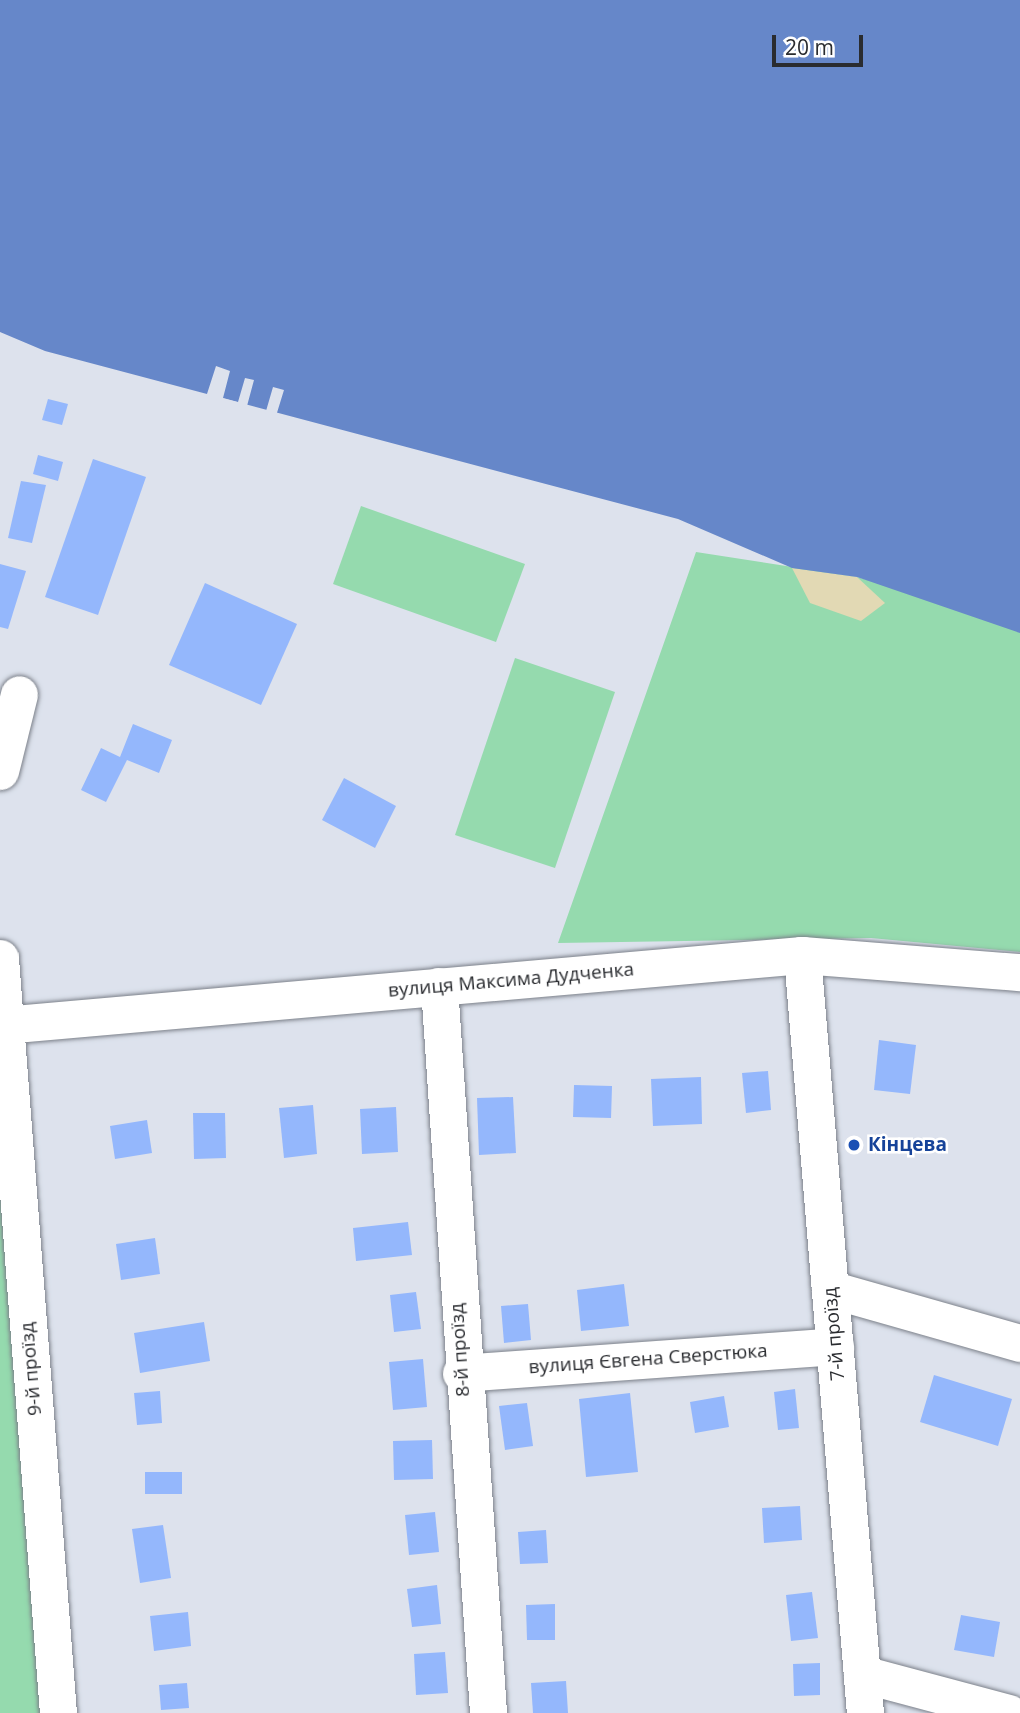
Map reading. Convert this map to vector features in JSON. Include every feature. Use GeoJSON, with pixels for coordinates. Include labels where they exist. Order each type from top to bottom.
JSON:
{"type":"FeatureCollection","features":[{"type":"Feature","properties":{"kind":"street"},"geometry":{"type":"LineString","coordinates":[[0,771],[19,694]]}},
{"type":"Feature","properties":{"kind":"street","name":"вулиця Максима Дудченка"},"geometry":{"type":"LineString","coordinates":[[3,1026],[802,955],[1020,972]]}},
{"type":"Feature","properties":{"kind":"street","name":"7-й проїзд"},"geometry":{"type":"LineString","coordinates":[[802,955],[865,1713]]}},
{"type":"Feature","properties":{"kind":"street","name":"9-й проїзд"},"geometry":{"type":"LineString","coordinates":[[0,958],[3,1026],[58,1713]]}},
{"type":"Feature","properties":{"kind":"street","name":"8-й проїзд"},"geometry":{"type":"LineString","coordinates":[[439,986],[461,1373],[488,1713]]}},
{"type":"Feature","properties":{"kind":"street"},"geometry":{"type":"LineString","coordinates":[[830,1289],[1020,1343]]}},
{"type":"Feature","properties":{"kind":"street","name":"вулиця Євгена Сверстюка"},"geometry":{"type":"LineString","coordinates":[[461,1373],[835,1346]]}},
{"type":"Feature","properties":{"kind":"street"},"geometry":{"type":"LineString","coordinates":[[862,1674],[1009,1713]]}},
{"type":"Feature","properties":{"kind":"green space"},"geometry":{"type":"Polygon","coordinates":[[[361,506],[525,564],[496,642],[333,584],[361,506]]]}},
{"type":"Feature","properties":{"kind":"green space"},"geometry":{"type":"Polygon","coordinates":[[[696,552],[857,577],[1020,623],[1020,952],[871,938],[558,943],[696,552]]]}},
{"type":"Feature","properties":{"kind":"green space"},"geometry":{"type":"Polygon","coordinates":[[[515,658],[615,692],[555,868],[455,835],[515,658]]]}},
{"type":"Feature","properties":{"kind":"green space"},"geometry":{"type":"Polygon","coordinates":[[[0,1192],[43,1713],[0,1713],[0,1192]]]}},
{"type":"Feature","properties":{"kind":"sand"},"geometry":{"type":"Polygon","coordinates":[[[792,568],[857,577],[885,603],[861,621],[810,603],[792,568]]]}},
{"type":"Feature","properties":{"kind":"water"},"geometry":{"type":"Polygon","coordinates":[[[0,0],[1020,0],[1020,633],[857,577],[792,568],[678,519],[45,351],[0,332],[0,0]]]}},
{"type":"Feature","properties":{"kind":"pier"},"geometry":{"type":"Polygon","coordinates":[[[216,366],[230,371],[223,398],[238,402],[245,378],[254,380],[247,406],[266,411],[273,387],[284,390],[276,416],[206,397],[216,366]]]}},
{"type":"Feature","properties":{"kind":"building"},"geometry":{"type":"Polygon","coordinates":[[[48,399],[68,404],[62,425],[42,420],[48,399]]]}},
{"type":"Feature","properties":{"kind":"building"},"geometry":{"type":"Polygon","coordinates":[[[38,455],[63,462],[58,481],[33,474],[38,455]]]}},
{"type":"Feature","properties":{"kind":"building"},"geometry":{"type":"Polygon","coordinates":[[[93,459],[146,477],[98,615],[45,597],[93,459]]]}},
{"type":"Feature","properties":{"kind":"building"},"geometry":{"type":"Polygon","coordinates":[[[21,481],[46,485],[32,543],[8,538],[21,481]]]}},
{"type":"Feature","properties":{"kind":"building"},"geometry":{"type":"Polygon","coordinates":[[[0,564],[26,571],[8,629],[0,627],[0,564]]]}},
{"type":"Feature","properties":{"kind":"building"},"geometry":{"type":"Polygon","coordinates":[[[205,583],[297,624],[261,705],[169,665],[205,583]]]}},
{"type":"Feature","properties":{"kind":"building"},"geometry":{"type":"Polygon","coordinates":[[[133,724],[172,740],[159,773],[127,760],[106,802],[81,790],[101,748],[120,757],[133,724]]]}},
{"type":"Feature","properties":{"kind":"building"},"geometry":{"type":"Polygon","coordinates":[[[344,778],[396,806],[375,848],[322,820],[344,778]]]}},
{"type":"Feature","properties":{"kind":"building"},"geometry":{"type":"Polygon","coordinates":[[[879,1040],[916,1045],[910,1094],[874,1090],[879,1040]]]}},
{"type":"Feature","properties":{"kind":"building"},"geometry":{"type":"Polygon","coordinates":[[[768,1071],[771,1110],[746,1113],[742,1073],[768,1071]]]}},
{"type":"Feature","properties":{"kind":"building"},"geometry":{"type":"Polygon","coordinates":[[[701,1077],[702,1124],[653,1126],[651,1079],[701,1077]]]}},
{"type":"Feature","properties":{"kind":"building"},"geometry":{"type":"Polygon","coordinates":[[[574,1085],[612,1086],[611,1118],[573,1117],[574,1085]]]}},
{"type":"Feature","properties":{"kind":"building"},"geometry":{"type":"Polygon","coordinates":[[[513,1097],[516,1153],[479,1155],[477,1098],[513,1097]]]}},
{"type":"Feature","properties":{"kind":"building"},"geometry":{"type":"Polygon","coordinates":[[[313,1105],[317,1154],[284,1158],[279,1108],[313,1105]]]}},
{"type":"Feature","properties":{"kind":"building"},"geometry":{"type":"Polygon","coordinates":[[[396,1107],[398,1152],[362,1154],[360,1109],[396,1107]]]}},
{"type":"Feature","properties":{"kind":"building"},"geometry":{"type":"Polygon","coordinates":[[[193,1113],[225,1113],[226,1158],[194,1159],[193,1113]]]}},
{"type":"Feature","properties":{"kind":"building"},"geometry":{"type":"Polygon","coordinates":[[[147,1120],[152,1153],[115,1159],[110,1126],[147,1120]]]}},
{"type":"Feature","properties":{"kind":"building"},"geometry":{"type":"Polygon","coordinates":[[[408,1222],[412,1255],[356,1261],[353,1228],[408,1222]]]}},
{"type":"Feature","properties":{"kind":"building"},"geometry":{"type":"Polygon","coordinates":[[[155,1238],[160,1274],[121,1280],[116,1244],[155,1238]]]}},
{"type":"Feature","properties":{"kind":"building"},"geometry":{"type":"Polygon","coordinates":[[[624,1284],[629,1326],[581,1331],[577,1290],[624,1284]]]}},
{"type":"Feature","properties":{"kind":"building"},"geometry":{"type":"Polygon","coordinates":[[[416,1292],[421,1329],[394,1332],[390,1295],[416,1292]]]}},
{"type":"Feature","properties":{"kind":"building"},"geometry":{"type":"Polygon","coordinates":[[[528,1304],[531,1340],[504,1343],[501,1306],[528,1304]]]}},
{"type":"Feature","properties":{"kind":"building"},"geometry":{"type":"Polygon","coordinates":[[[204,1322],[210,1361],[140,1373],[134,1333],[204,1322]]]}},
{"type":"Feature","properties":{"kind":"building"},"geometry":{"type":"Polygon","coordinates":[[[423,1359],[427,1407],[393,1410],[389,1362],[423,1359]]]}},
{"type":"Feature","properties":{"kind":"building"},"geometry":{"type":"Polygon","coordinates":[[[934,1375],[1012,1399],[998,1446],[920,1422],[934,1375]]]}},
{"type":"Feature","properties":{"kind":"building"},"geometry":{"type":"Polygon","coordinates":[[[795,1389],[799,1428],[778,1430],[774,1392],[795,1389]]]}},
{"type":"Feature","properties":{"kind":"building"},"geometry":{"type":"Polygon","coordinates":[[[160,1391],[162,1423],[137,1425],[134,1393],[160,1391]]]}},
{"type":"Feature","properties":{"kind":"building"},"geometry":{"type":"Polygon","coordinates":[[[630,1393],[638,1472],[586,1477],[579,1399],[630,1393]]]}},
{"type":"Feature","properties":{"kind":"building"},"geometry":{"type":"Polygon","coordinates":[[[724,1396],[729,1427],[695,1433],[690,1402],[724,1396]]]}},
{"type":"Feature","properties":{"kind":"building"},"geometry":{"type":"Polygon","coordinates":[[[527,1403],[533,1446],[505,1450],[499,1406],[527,1403]]]}},
{"type":"Feature","properties":{"kind":"building"},"geometry":{"type":"Polygon","coordinates":[[[432,1440],[433,1479],[394,1480],[393,1441],[432,1440]]]}},
{"type":"Feature","properties":{"kind":"building"},"geometry":{"type":"Polygon","coordinates":[[[145,1472],[182,1472],[182,1494],[145,1494],[145,1472]]]}},
{"type":"Feature","properties":{"kind":"building"},"geometry":{"type":"Polygon","coordinates":[[[800,1506],[802,1540],[764,1543],[762,1508],[800,1506]]]}},
{"type":"Feature","properties":{"kind":"building"},"geometry":{"type":"Polygon","coordinates":[[[435,1512],[439,1552],[409,1555],[405,1515],[435,1512]]]}},
{"type":"Feature","properties":{"kind":"building"},"geometry":{"type":"Polygon","coordinates":[[[163,1525],[171,1578],[140,1583],[132,1529],[163,1525]]]}},
{"type":"Feature","properties":{"kind":"building"},"geometry":{"type":"Polygon","coordinates":[[[546,1530],[548,1563],[520,1564],[518,1532],[546,1530]]]}},
{"type":"Feature","properties":{"kind":"building"},"geometry":{"type":"Polygon","coordinates":[[[437,1585],[441,1624],[412,1627],[407,1589],[437,1585]]]}},
{"type":"Feature","properties":{"kind":"building"},"geometry":{"type":"Polygon","coordinates":[[[812,1592],[818,1638],[791,1641],[786,1595],[812,1592]]]}},
{"type":"Feature","properties":{"kind":"building"},"geometry":{"type":"Polygon","coordinates":[[[555,1604],[555,1640],[527,1640],[526,1605],[555,1604]]]}},
{"type":"Feature","properties":{"kind":"building"},"geometry":{"type":"Polygon","coordinates":[[[188,1612],[191,1646],[154,1651],[150,1616],[188,1612]]]}},
{"type":"Feature","properties":{"kind":"building"},"geometry":{"type":"Polygon","coordinates":[[[961,1615],[1000,1622],[994,1657],[954,1650],[961,1615]]]}},
{"type":"Feature","properties":{"kind":"building"},"geometry":{"type":"Polygon","coordinates":[[[445,1652],[448,1693],[416,1695],[414,1654],[445,1652]]]}},
{"type":"Feature","properties":{"kind":"building"},"geometry":{"type":"Polygon","coordinates":[[[820,1663],[820,1695],[794,1696],[793,1664],[820,1663]]]}},
{"type":"Feature","properties":{"kind":"building"},"geometry":{"type":"Polygon","coordinates":[[[566,1681],[568,1713],[533,1713],[531,1683],[566,1681]]]}},
{"type":"Feature","properties":{"kind":"building"},"geometry":{"type":"Polygon","coordinates":[[[187,1683],[189,1708],[161,1710],[159,1685],[187,1683]]]}},
{"type":"Feature","properties":{"kind":"place","name":"Кінцева"},"geometry":{"type":"Point","coordinates":[854,1145]}}]}
